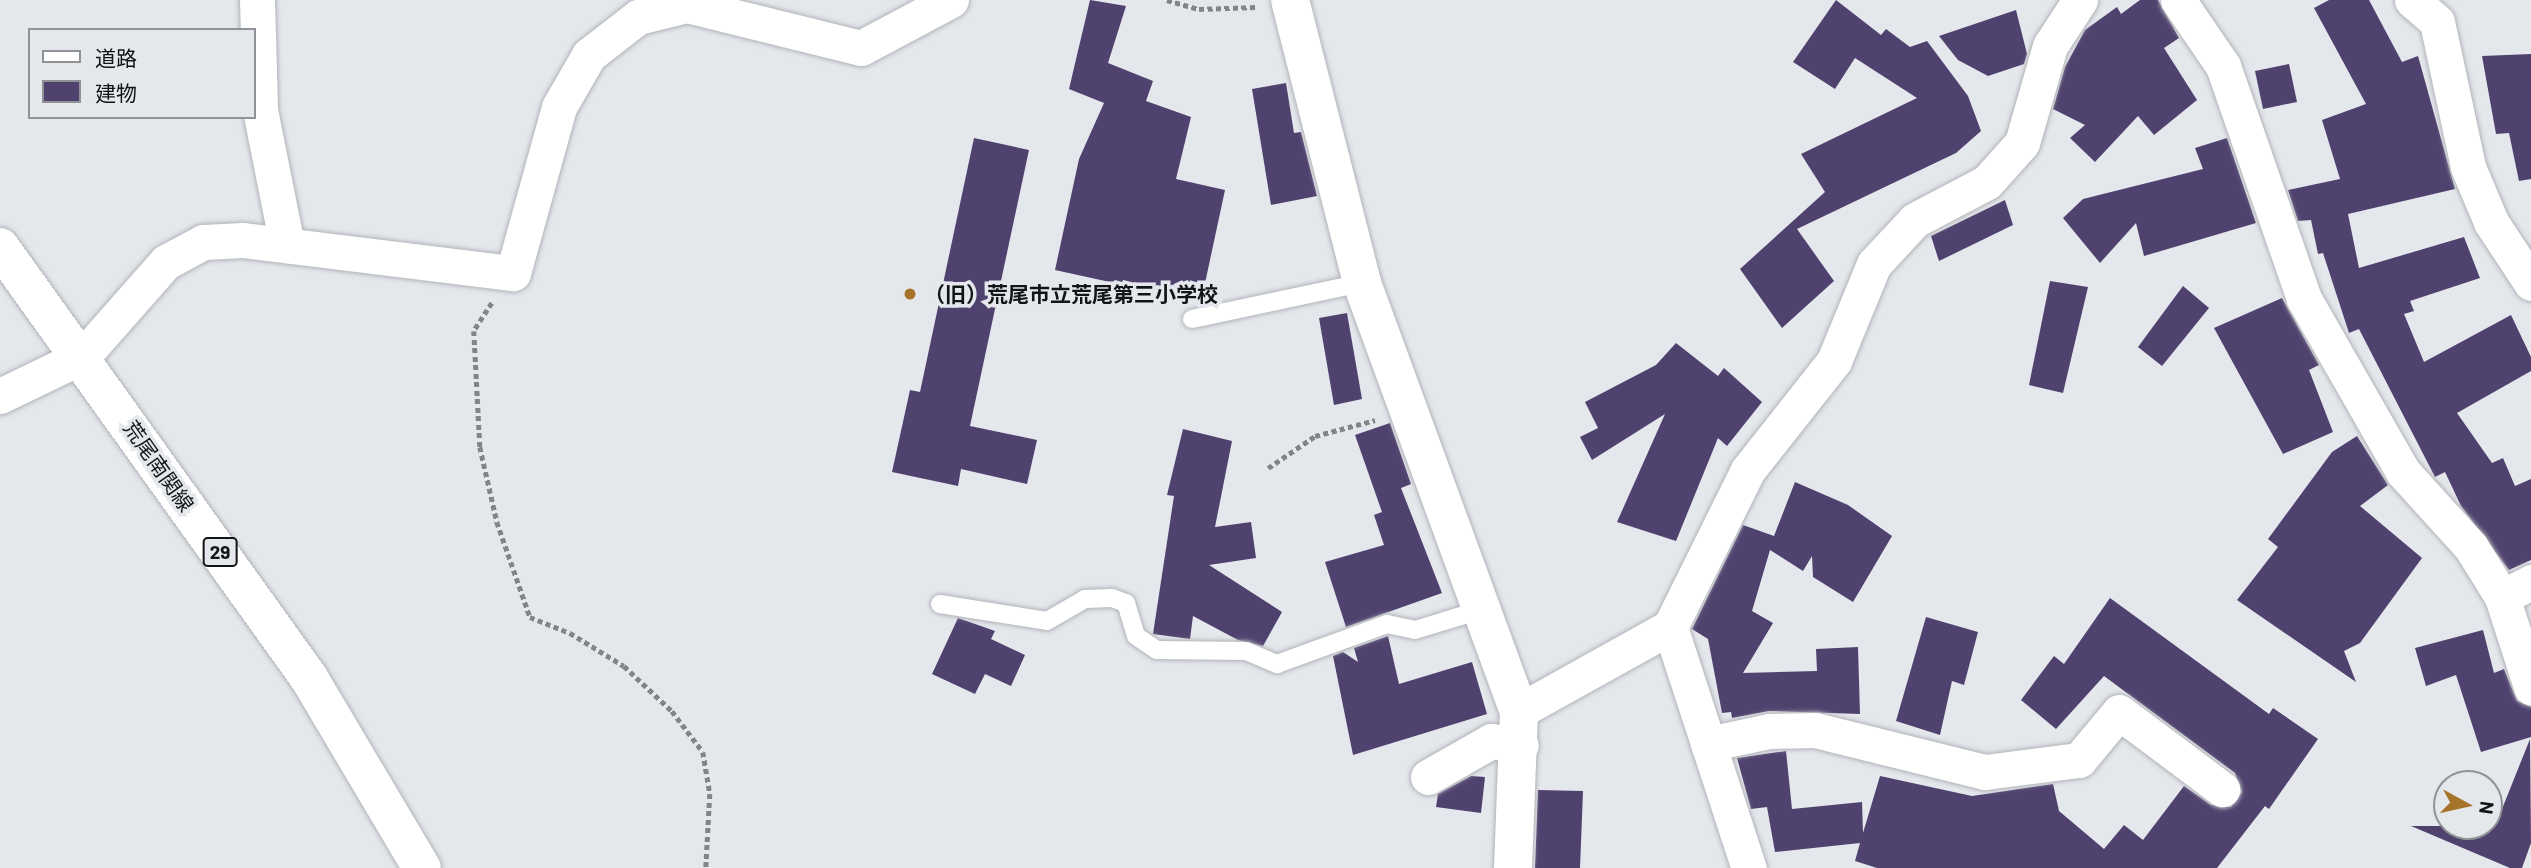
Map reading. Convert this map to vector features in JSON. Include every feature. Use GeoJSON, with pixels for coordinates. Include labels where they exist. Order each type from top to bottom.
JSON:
{"type":"FeatureCollection","features":[{"type":"Feature","properties":{"kind":"street"},"geometry":{"type":"LineString","coordinates":[[257,0],[260,110],[288,245]]}},
{"type":"Feature","properties":{"kind":"street"},"geometry":{"type":"LineString","coordinates":[[0,396],[83,356],[166,262],[203,242],[288,245],[513,273],[558,107],[589,55],[638,16],[687,2],[861,48],[951,0]]}},
{"type":"Feature","properties":{"kind":"street"},"geometry":{"type":"LineString","coordinates":[[1428,777],[1491,741],[1520,728],[1570,685],[1660,634],[1748,470],[1834,360],[1874,264],[1915,220],[1987,182],[2022,144],[2050,46],[2080,0]]}},
{"type":"Feature","properties":{"kind":"street"},"geometry":{"type":"LineString","coordinates":[[2178,0],[2223,65],[2304,299],[2403,472],[2471,547],[2516,589],[2531,687]]}},
{"type":"Feature","properties":{"kind":"street"},"geometry":{"type":"LineString","coordinates":[[2412,0],[2437,22],[2468,167],[2491,222],[2531,283]]}},
{"type":"Feature","properties":{"kind":"street"},"geometry":{"type":"LineString","coordinates":[[1291,4],[1362,284],[1407,415],[1481,610],[1520,728],[1513,868]]}},
{"type":"Feature","properties":{"kind":"street","name":"荒尾南関線"},"geometry":{"type":"LineString","coordinates":[[0,247],[83,356],[309,678],[422,868]]}},
{"type":"Feature","properties":{"kind":"street"},"geometry":{"type":"LineString","coordinates":[[1660,634],[1708,744],[1749,868]]}},
{"type":"Feature","properties":{"kind":"street"},"geometry":{"type":"LineString","coordinates":[[1708,744],[1769,731],[1815,730],[1985,772],[2079,760],[2119,712],[2222,789]]}},
{"type":"Feature","properties":{"kind":"lane"},"geometry":{"type":"LineString","coordinates":[[1192,319],[1362,284]]}},
{"type":"Feature","properties":{"kind":"lane"},"geometry":{"type":"LineString","coordinates":[[940,604],[1046,621],[1085,599],[1112,598],[1126,603],[1136,636],[1157,650],[1246,651],[1276,664],[1387,624],[1415,630],[1481,610]]}},
{"type":"Feature","properties":{"kind":"path"},"geometry":{"type":"LineString","coordinates":[[1167,0],[1199,9],[1291,4]]}},
{"type":"Feature","properties":{"kind":"path"},"geometry":{"type":"LineString","coordinates":[[513,273],[474,331],[480,447],[497,522],[530,617],[570,633],[624,666],[672,711],[703,752],[710,794],[706,868]]}},
{"type":"Feature","properties":{"kind":"path"},"geometry":{"type":"LineString","coordinates":[[1268,468],[1315,436],[1350,424],[1407,415]]}},
{"type":"Feature","properties":{"kind":"building"},"geometry":{"type":"Polygon","coordinates":[[[1090,0],[1126,6],[1108,63],[1153,81],[1146,101],[1191,117],[1176,179],[1225,190],[1201,302],[1055,270],[1079,159],[1104,103],[1069,89],[1090,0]]]}},
{"type":"Feature","properties":{"kind":"building"},"geometry":{"type":"Polygon","coordinates":[[[1836,0],[1881,35],[1886,29],[1910,47],[1927,41],[1968,96],[1981,131],[1956,153],[1797,229],[1834,281],[1782,328],[1740,269],[1825,192],[1801,154],[1917,98],[1855,58],[1835,89],[1793,62],[1836,0]]]}},
{"type":"Feature","properties":{"kind":"building"},"geometry":{"type":"Polygon","coordinates":[[[2140,0],[2158,0],[2179,38],[2164,48],[2197,100],[2154,135],[2138,116],[2095,162],[2070,138],[2085,125],[2053,109],[2065,67],[2085,30],[2117,7],[2121,14],[2140,0]]]}},
{"type":"Feature","properties":{"kind":"building"},"geometry":{"type":"Polygon","coordinates":[[[2329,0],[2369,0],[2402,62],[2418,56],[2455,189],[2348,214],[2359,268],[2464,237],[2480,278],[2410,301],[2414,311],[2404,314],[2424,362],[2511,315],[2531,357],[2531,371],[2457,413],[2492,463],[2503,458],[2515,486],[2531,479],[2531,560],[2509,570],[2461,506],[2445,472],[2435,477],[2359,329],[2349,333],[2323,253],[2318,254],[2311,220],[2298,221],[2288,190],[2340,179],[2322,120],[2366,104],[2314,8],[2329,0]]]}},
{"type":"Feature","properties":{"kind":"building"},"geometry":{"type":"Polygon","coordinates":[[[2016,10],[2027,54],[2024,64],[1988,76],[1958,60],[1939,36],[2016,10]]]}},
{"type":"Feature","properties":{"kind":"building"},"geometry":{"type":"Polygon","coordinates":[[[2531,54],[2531,179],[2519,181],[2509,133],[2496,134],[2482,56],[2531,54]]]}},
{"type":"Feature","properties":{"kind":"building"},"geometry":{"type":"Polygon","coordinates":[[[2289,64],[2297,102],[2263,109],[2255,71],[2289,64]]]}},
{"type":"Feature","properties":{"kind":"building"},"geometry":{"type":"Polygon","coordinates":[[[1286,83],[1294,133],[1301,132],[1317,196],[1271,205],[1252,89],[1286,83]]]}},
{"type":"Feature","properties":{"kind":"building"},"geometry":{"type":"Polygon","coordinates":[[[974,138],[1029,150],[970,426],[1037,440],[1027,484],[961,469],[958,486],[892,472],[910,390],[920,392],[974,138]]]}},
{"type":"Feature","properties":{"kind":"building"},"geometry":{"type":"Polygon","coordinates":[[[2227,138],[2256,223],[2144,256],[2136,223],[2100,263],[2063,218],[2083,199],[2203,169],[2195,148],[2227,138]]]}},
{"type":"Feature","properties":{"kind":"building"},"geometry":{"type":"Polygon","coordinates":[[[2005,200],[2013,225],[1939,261],[1931,236],[2005,200]]]}},
{"type":"Feature","properties":{"kind":"building"},"geometry":{"type":"Polygon","coordinates":[[[2050,281],[2088,287],[2063,393],[2029,385],[2050,281]]]}},
{"type":"Feature","properties":{"kind":"building"},"geometry":{"type":"Polygon","coordinates":[[[2183,286],[2209,308],[2162,366],[2138,347],[2183,286]]]}},
{"type":"Feature","properties":{"kind":"building"},"geometry":{"type":"Polygon","coordinates":[[[2282,298],[2319,365],[2309,370],[2333,432],[2283,454],[2214,328],[2282,298]]]}},
{"type":"Feature","properties":{"kind":"building"},"geometry":{"type":"Polygon","coordinates":[[[1347,313],[1362,399],[1334,405],[1319,318],[1347,313]]]}},
{"type":"Feature","properties":{"kind":"building"},"geometry":{"type":"Polygon","coordinates":[[[1676,343],[1718,376],[1724,368],[1762,402],[1727,446],[1718,438],[1676,541],[1617,522],[1665,414],[1592,460],[1580,437],[1598,428],[1585,402],[1656,365],[1676,343]]]}},
{"type":"Feature","properties":{"kind":"building"},"geometry":{"type":"Polygon","coordinates":[[[1390,423],[1411,484],[1401,488],[1442,593],[1346,627],[1325,562],[1384,545],[1374,515],[1382,512],[1355,435],[1390,423]]]}},
{"type":"Feature","properties":{"kind":"building"},"geometry":{"type":"Polygon","coordinates":[[[1183,429],[1232,441],[1215,527],[1251,522],[1256,558],[1209,565],[1282,612],[1263,646],[1238,640],[1193,616],[1190,639],[1153,634],[1174,496],[1167,495],[1183,429]]]}},
{"type":"Feature","properties":{"kind":"building"},"geometry":{"type":"Polygon","coordinates":[[[2357,436],[2388,485],[2360,506],[2422,558],[2360,643],[2344,651],[2356,682],[2237,600],[2278,547],[2268,539],[2332,452],[2357,436]]]}},
{"type":"Feature","properties":{"kind":"building"},"geometry":{"type":"Polygon","coordinates":[[[1795,482],[1848,505],[1892,536],[1853,602],[1813,577],[1812,556],[1803,571],[1770,550],[1752,611],[1773,623],[1743,673],[1817,671],[1816,649],[1858,647],[1860,714],[1769,711],[1732,718],[1731,712],[1722,713],[1708,639],[1692,629],[1743,525],[1774,536],[1795,482]]]}},
{"type":"Feature","properties":{"kind":"building"},"geometry":{"type":"Polygon","coordinates":[[[2110,598],[2269,714],[2273,708],[2318,739],[2269,809],[2265,806],[2217,868],[1877,868],[1855,861],[1860,843],[1775,852],[1767,807],[1751,809],[1737,758],[1786,751],[1792,809],[1862,802],[1863,833],[1880,776],[1972,796],[2053,784],[2059,811],[2104,849],[2124,825],[2143,840],[2184,786],[2211,805],[2231,807],[2242,792],[2235,773],[2104,676],[2056,729],[2021,700],[2054,656],[2064,664],[2110,598]]]}},
{"type":"Feature","properties":{"kind":"building"},"geometry":{"type":"Polygon","coordinates":[[[1926,617],[1978,632],[1964,685],[1952,681],[1940,735],[1896,721],[1926,617]]]}},
{"type":"Feature","properties":{"kind":"building"},"geometry":{"type":"Polygon","coordinates":[[[958,618],[995,631],[991,639],[1025,655],[1011,686],[985,674],[975,694],[932,674],[958,618]]]}},
{"type":"Feature","properties":{"kind":"building"},"geometry":{"type":"Polygon","coordinates":[[[2483,630],[2494,673],[2504,669],[2517,701],[2531,707],[2531,737],[2481,752],[2456,675],[2426,686],[2415,648],[2483,630]]]}},
{"type":"Feature","properties":{"kind":"building"},"geometry":{"type":"Polygon","coordinates":[[[1388,636],[1399,684],[1472,662],[1487,714],[1353,755],[1333,656],[1343,652],[1358,662],[1354,648],[1388,636]]]}},
{"type":"Feature","properties":{"kind":"building"},"geometry":{"type":"Polygon","coordinates":[[[2530,739],[2531,843],[2522,868],[2510,868],[2444,840],[2503,840],[2503,806],[2530,739]]]}},
{"type":"Feature","properties":{"kind":"building"},"geometry":{"type":"Polygon","coordinates":[[[1471,776],[1485,777],[1481,813],[1436,807],[1438,794],[1471,776]]]}},
{"type":"Feature","properties":{"kind":"building"},"geometry":{"type":"Polygon","coordinates":[[[1538,790],[1583,791],[1580,868],[1535,868],[1538,790]]]}},
{"type":"Feature","properties":{"kind":"building"},"geometry":{"type":"Polygon","coordinates":[[[2411,826],[2433,826],[2433,835],[2411,826]]]}},
{"type":"Feature","properties":{"kind":"place","name":"（旧）荒尾市立荒尾第三小学校"},"geometry":{"type":"Point","coordinates":[910,294]}}]}
